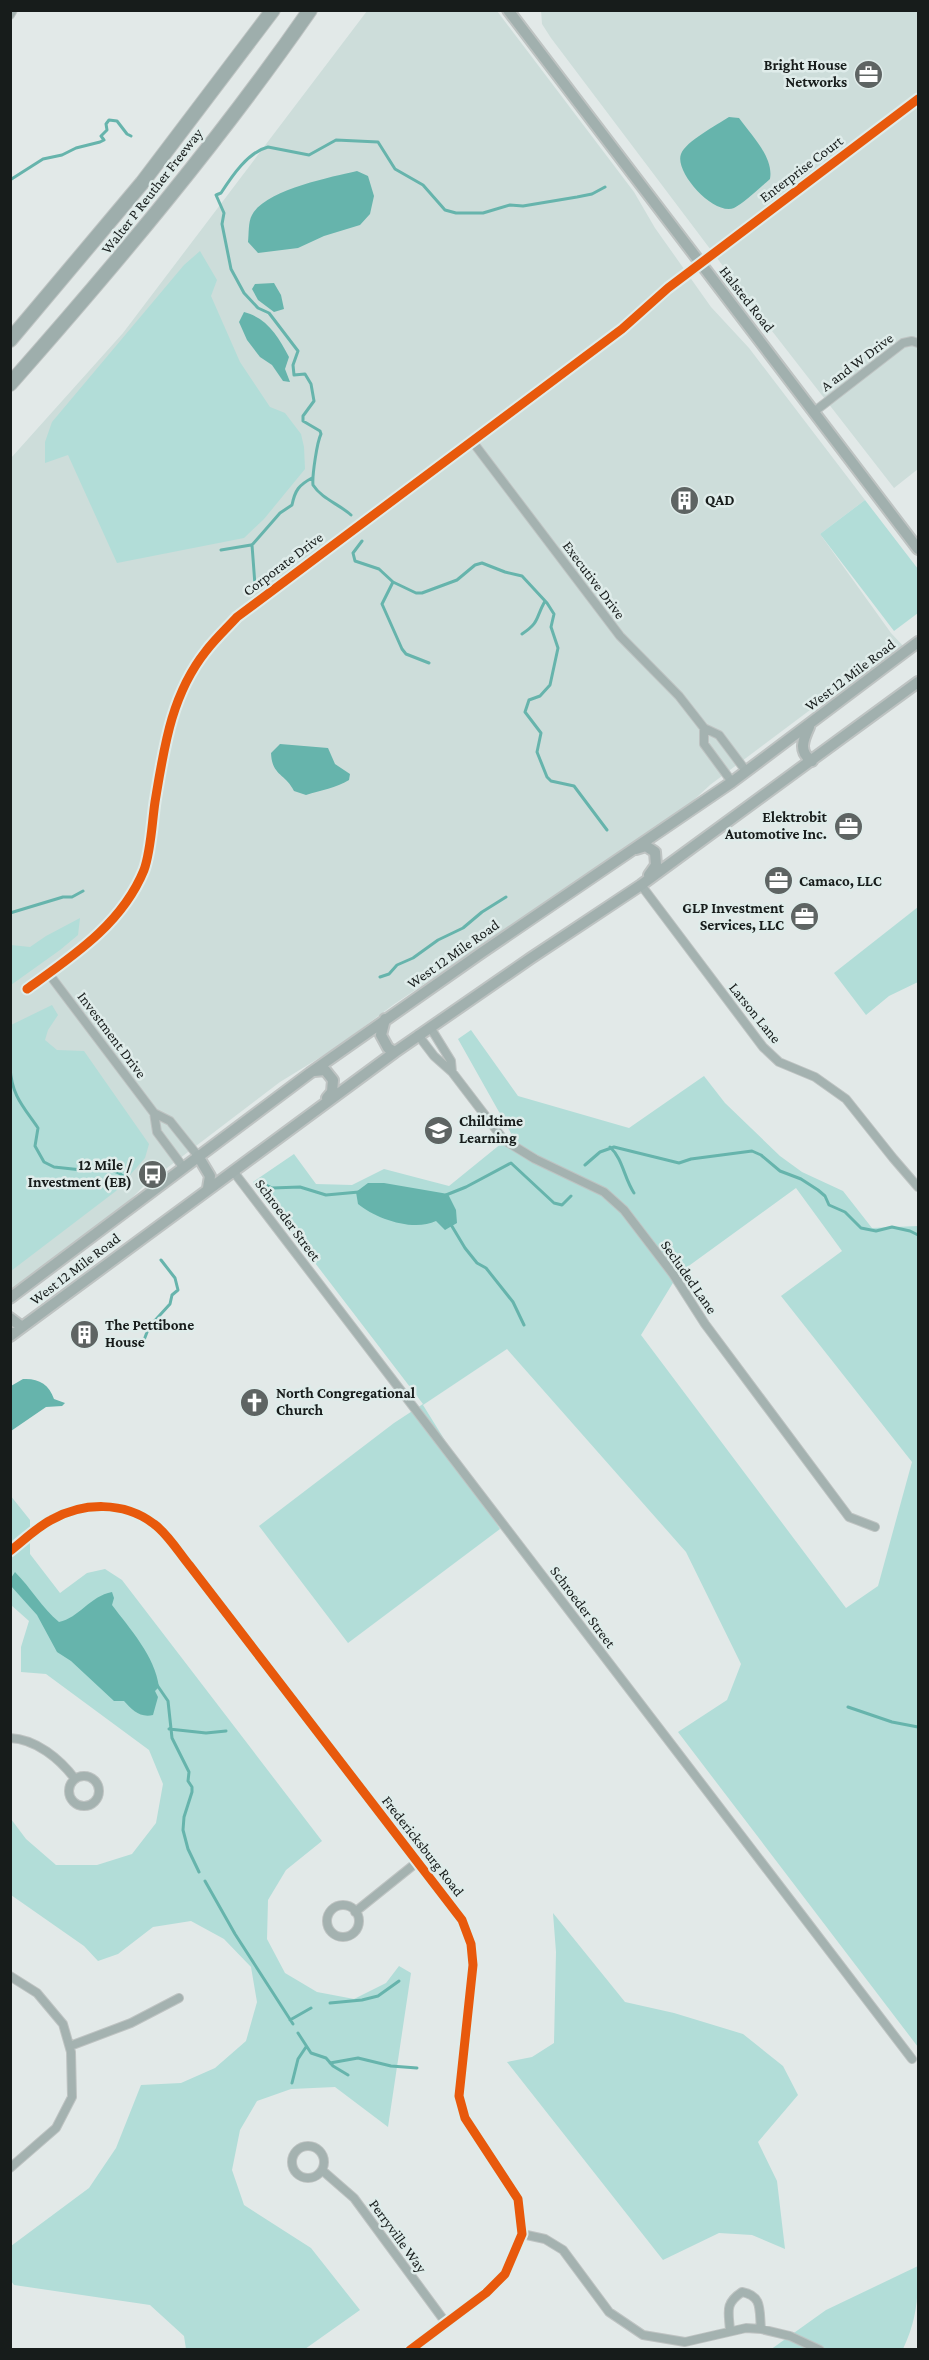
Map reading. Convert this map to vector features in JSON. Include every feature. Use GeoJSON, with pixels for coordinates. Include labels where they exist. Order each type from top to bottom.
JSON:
{"type":"FeatureCollection","features":[{"type":"Feature","properties":{"kind":"highway","name":"Walter P Reuther Freeway"},"geometry":{"type":"LineString","coordinates":[[10,340],[142,183],[273,10]]}},
{"type":"Feature","properties":{"kind":"highway","name":"Walter P Reuther Freeway"},"geometry":{"type":"LineString","coordinates":[[10,384],[162,206],[310,10]]}},
{"type":"Feature","properties":{"kind":"main road","name":"Halsted Road"},"geometry":{"type":"LineString","coordinates":[[510,11],[918,549]]}},
{"type":"Feature","properties":{"kind":"main road","name":"West 12 Mile Road"},"geometry":{"type":"LineString","coordinates":[[11,1299],[310,1073],[386,1018],[732,782],[918,642]]}},
{"type":"Feature","properties":{"kind":"main road","name":"West 12 Mile Road"},"geometry":{"type":"LineString","coordinates":[[10,1336],[418,1035],[641,885],[918,682]]}},
{"type":"Feature","properties":{"kind":"main road"},"geometry":{"type":"LineString","coordinates":[[810,724],[803,738],[802,747],[804,753],[812,761]]}},
{"type":"Feature","properties":{"kind":"main road"},"geometry":{"type":"LineString","coordinates":[[632,850],[646,846],[655,852],[656,865],[641,885]]}},
{"type":"Feature","properties":{"kind":"main road"},"geometry":{"type":"LineString","coordinates":[[386,1018],[381,1035],[388,1048],[395,1052]]}},
{"type":"Feature","properties":{"kind":"main road"},"geometry":{"type":"LineString","coordinates":[[310,1073],[325,1070],[333,1080],[332,1092],[324,1103]]}},
{"type":"Feature","properties":{"kind":"main road"},"geometry":{"type":"LineString","coordinates":[[198,1156],[210,1176],[208,1188]]}},
{"type":"Feature","properties":{"kind":"main road"},"geometry":{"type":"LineString","coordinates":[[10,1318],[22,1327]]}},
{"type":"Feature","properties":{"kind":"street"},"geometry":{"type":"LineString","coordinates":[[10,15],[13,10]]}},
{"type":"Feature","properties":{"kind":"street","name":"Enterprise Court"},"geometry":{"type":"LineString","coordinates":[[701,264],[918,99]]}},
{"type":"Feature","properties":{"kind":"street","name":"Corporate Drive"},"geometry":{"type":"LineString","coordinates":[[27,989],[86,947],[111,922],[131,895],[145,868],[166,739],[178,699],[186,681],[205,652],[237,617],[622,329],[701,264]]}},
{"type":"Feature","properties":{"kind":"street","name":"A and W Drive"},"geometry":{"type":"LineString","coordinates":[[814,411],[903,343],[912,341],[918,343]]}},
{"type":"Feature","properties":{"kind":"street","name":"Executive Drive"},"geometry":{"type":"LineString","coordinates":[[472,441],[620,636],[679,696],[704,728],[718,735],[746,771]]}},
{"type":"Feature","properties":{"kind":"street","name":"Executive Drive"},"geometry":{"type":"LineString","coordinates":[[704,728],[704,744],[732,782]]}},
{"type":"Feature","properties":{"kind":"street","name":"Larson Lane"},"geometry":{"type":"LineString","coordinates":[[641,885],[762,1047],[778,1062],[815,1077],[846,1099],[918,1186]]}},
{"type":"Feature","properties":{"kind":"street","name":"Investment Drive"},"geometry":{"type":"LineString","coordinates":[[48,974],[154,1113],[170,1121],[198,1156]]}},
{"type":"Feature","properties":{"kind":"street","name":"Secluded Lane"},"geometry":{"type":"LineString","coordinates":[[430,1027],[451,1061],[452,1072]]}},
{"type":"Feature","properties":{"kind":"street","name":"Secluded Lane"},"geometry":{"type":"LineString","coordinates":[[418,1035],[434,1056],[452,1072],[504,1140],[535,1159],[604,1192],[624,1210],[673,1274],[705,1324],[849,1517],[875,1527]]}},
{"type":"Feature","properties":{"kind":"street","name":"Investment Drive"},"geometry":{"type":"LineString","coordinates":[[154,1113],[157,1132],[183,1167]]}},
{"type":"Feature","properties":{"kind":"street","name":"Schroeder Street"},"geometry":{"type":"LineString","coordinates":[[233,1171],[912,2059]]}},
{"type":"Feature","properties":{"kind":"street","name":"Fredericksburg Road"},"geometry":{"type":"LineString","coordinates":[[10,1551],[48,1522],[68,1512],[100,1505],[130,1510],[156,1525],[462,1920],[471,1944],[473,1965],[459,2096],[465,2118],[518,2199],[522,2234],[505,2274],[486,2293],[410,2349]]}},
{"type":"Feature","properties":{"kind":"street"},"geometry":{"type":"LineString","coordinates":[[10,1738],[19,1738],[44,1749],[75,1779]]}},
{"type":"Feature","properties":{"kind":"street"},"geometry":{"type":"LineString","coordinates":[[84,1775],[94,1778],[97,1782],[100,1792],[92,1805],[82,1806],[73,1802],[69,1787],[75,1779],[84,1775]]}},
{"type":"Feature","properties":{"kind":"street"},"geometry":{"type":"LineString","coordinates":[[355,1912],[416,1863]]}},
{"type":"Feature","properties":{"kind":"street"},"geometry":{"type":"LineString","coordinates":[[346,1906],[355,1912],[358,1926],[352,1934],[343,1937],[330,1930],[327,1920],[331,1910],[346,1906]]}},
{"type":"Feature","properties":{"kind":"street"},"geometry":{"type":"LineString","coordinates":[[10,1976],[37,1993],[63,2024],[70,2046],[72,2097],[56,2128],[10,2168]]}},
{"type":"Feature","properties":{"kind":"street"},"geometry":{"type":"LineString","coordinates":[[70,2046],[131,2023],[179,1998]]}},
{"type":"Feature","properties":{"kind":"street","name":"Perryville Way"},"geometry":{"type":"LineString","coordinates":[[322,2171],[308,2178],[298,2175],[292,2167],[295,2152],[304,2146],[315,2148],[322,2156],[322,2171],[354,2198],[446,2323]]}},
{"type":"Feature","properties":{"kind":"street"},"geometry":{"type":"LineString","coordinates":[[522,2234],[544,2240],[563,2250],[609,2312],[643,2336],[685,2342],[746,2328],[761,2329],[790,2336],[820,2349]]}},
{"type":"Feature","properties":{"kind":"street"},"geometry":{"type":"LineString","coordinates":[[730,2331],[728,2306],[733,2298],[742,2292],[752,2294],[759,2302],[761,2329]]}},
{"type":"Feature","properties":{"kind":"shaded area"},"geometry":{"type":"Polygon","coordinates":[[[541,10],[918,11],[918,469],[894,488],[772,331],[551,38],[542,24],[541,10]]]}},
{"type":"Feature","properties":{"kind":"shaded area"},"geometry":{"type":"Polygon","coordinates":[[[367,11],[497,11],[634,192],[655,228],[711,307],[749,348],[865,500],[820,534],[891,633],[905,648],[858,682],[818,704],[710,785],[684,809],[393,1005],[337,1047],[280,1082],[146,1184],[123,1207],[11,1291],[11,458],[123,333],[367,11]]]}},
{"type":"Feature","properties":{"kind":"shaded area"},"geometry":{"type":"Polygon","coordinates":[[[200,251],[217,280],[211,296],[240,362],[270,407],[285,413],[301,434],[305,469],[264,519],[244,538],[117,563],[68,455],[45,463],[45,442],[52,422],[184,265],[200,251]]]}},
{"type":"Feature","properties":{"kind":"shaded area"},"geometry":{"type":"Polygon","coordinates":[[[865,500],[918,569],[918,613],[894,631],[820,534],[865,500]]]}},
{"type":"Feature","properties":{"kind":"shaded area"},"geometry":{"type":"Polygon","coordinates":[[[918,907],[918,982],[889,996],[866,1015],[834,973],[918,907]]]}},
{"type":"Feature","properties":{"kind":"shaded area"},"geometry":{"type":"Polygon","coordinates":[[[80,918],[78,935],[11,985],[11,945],[30,947],[80,918]]]}},
{"type":"Feature","properties":{"kind":"shaded area"},"geometry":{"type":"Polygon","coordinates":[[[52,1005],[58,1015],[48,1030],[45,1040],[57,1050],[84,1051],[149,1144],[145,1158],[116,1191],[11,1271],[11,1025],[52,1005]]]}},
{"type":"Feature","properties":{"kind":"shaded area"},"geometry":{"type":"Polygon","coordinates":[[[471,1030],[518,1096],[629,1128],[704,1076],[725,1103],[780,1156],[802,1172],[843,1191],[872,1228],[918,1226],[918,2047],[678,1732],[727,1700],[741,1664],[686,1552],[507,1349],[423,1405],[500,1529],[348,1643],[259,1526],[394,1423],[423,1404],[253,1182],[294,1154],[316,1184],[352,1185],[384,1169],[449,1186],[512,1135],[458,1039],[471,1030]],[[796,1188],[679,1273],[641,1335],[846,1608],[878,1586],[912,1462],[781,1296],[842,1251],[796,1188]]]}},
{"type":"Feature","properties":{"kind":"shaded area"},"geometry":{"type":"Polygon","coordinates":[[[10,1495],[30,1520],[30,1554],[60,1593],[87,1573],[105,1569],[122,1580],[322,1841],[286,1870],[268,1900],[267,1939],[285,1973],[317,1992],[354,1999],[386,1983],[399,1966],[411,1973],[388,2127],[335,2087],[291,2089],[257,2101],[240,2130],[232,2170],[244,2205],[311,2248],[360,2310],[305,2349],[186,2349],[184,2336],[150,2305],[14,2285],[11,2281],[11,2246],[89,2188],[116,2148],[141,2085],[181,2083],[215,2068],[246,2041],[257,2002],[251,1967],[224,1939],[191,1921],[153,1927],[118,1954],[98,1961],[84,1946],[11,1895],[11,1819],[26,1839],[56,1865],[97,1865],[132,1854],[156,1823],[163,1784],[149,1750],[46,1674],[21,1672],[21,1647],[29,1621],[11,1605],[10,1495]]]}},
{"type":"Feature","properties":{"kind":"shaded area"},"geometry":{"type":"Polygon","coordinates":[[[553,1913],[625,2002],[674,2013],[743,2034],[783,2066],[798,2095],[758,2142],[777,2181],[785,2249],[752,2235],[719,2233],[663,2260],[507,2062],[532,2057],[554,2043],[556,1952],[553,1913]]]}},
{"type":"Feature","properties":{"kind":"shaded area"},"geometry":{"type":"Polygon","coordinates":[[[918,2266],[916,2309],[903,2349],[770,2350],[826,2310],[918,2266]]]}},
{"type":"Feature","properties":{"kind":"water"},"geometry":{"type":"Polygon","coordinates":[[[729,117],[739,118],[755,139],[769,163],[770,179],[742,203],[734,208],[726,209],[716,205],[697,191],[689,181],[680,162],[681,154],[689,144],[729,117]]]}},
{"type":"Feature","properties":{"kind":"water"},"geometry":{"type":"Polygon","coordinates":[[[357,171],[368,176],[374,196],[370,214],[360,225],[324,236],[298,248],[258,253],[248,242],[252,215],[270,198],[300,186],[357,171]]]}},
{"type":"Feature","properties":{"kind":"water"},"geometry":{"type":"Polygon","coordinates":[[[274,283],[281,295],[284,309],[274,312],[258,300],[252,289],[255,284],[274,283]]]}},
{"type":"Feature","properties":{"kind":"water"},"geometry":{"type":"Polygon","coordinates":[[[244,312],[265,323],[281,342],[289,357],[285,369],[290,382],[283,381],[272,365],[260,357],[247,340],[239,322],[244,312]]]}},
{"type":"Feature","properties":{"kind":"water"},"geometry":{"type":"Polygon","coordinates":[[[280,744],[328,748],[335,764],[350,774],[349,780],[306,795],[294,791],[276,770],[272,760],[271,753],[280,744]]]}},
{"type":"Feature","properties":{"kind":"water"},"geometry":{"type":"Polygon","coordinates":[[[368,1183],[384,1183],[448,1194],[456,1210],[457,1223],[445,1230],[436,1221],[417,1225],[406,1224],[375,1215],[358,1204],[356,1192],[368,1183]]]}},
{"type":"Feature","properties":{"kind":"water"},"geometry":{"type":"Polygon","coordinates":[[[23,1379],[42,1383],[49,1389],[54,1399],[65,1403],[62,1406],[46,1407],[11,1431],[11,1386],[23,1379]]]}},
{"type":"Feature","properties":{"kind":"water"},"geometry":{"type":"Polygon","coordinates":[[[15,1572],[59,1622],[73,1616],[104,1594],[112,1592],[114,1598],[112,1605],[141,1643],[157,1676],[159,1687],[155,1691],[158,1697],[153,1715],[140,1714],[124,1701],[114,1701],[71,1661],[57,1652],[37,1615],[11,1586],[11,1578],[15,1572]]]}},
{"type":"Feature","properties":{"kind":"waterway"},"geometry":{"type":"LineString","coordinates":[[10,180],[43,159],[62,155],[76,148],[104,140],[101,136],[107,130],[106,124],[109,120],[117,121],[131,136]]}},
{"type":"Feature","properties":{"kind":"waterway"},"geometry":{"type":"LineString","coordinates":[[351,515],[321,494],[313,485],[315,459],[321,434],[320,431],[303,421],[303,416],[314,401],[311,384],[305,374],[294,375],[293,365],[298,351],[269,313],[258,308],[244,293],[231,269],[222,224],[224,213],[216,195],[221,193],[247,159],[261,150],[268,147],[309,155],[336,140],[378,142],[395,169],[423,185],[445,210],[456,213],[483,213],[510,205],[523,206],[577,197],[592,194],[605,187]]}},
{"type":"Feature","properties":{"kind":"waterway"},"geometry":{"type":"LineString","coordinates":[[255,585],[252,545],[280,513],[292,505],[296,492],[312,478]]}},
{"type":"Feature","properties":{"kind":"waterway"},"geometry":{"type":"LineString","coordinates":[[362,541],[353,553],[355,561],[379,569],[393,582],[416,593],[422,593],[457,580],[475,565],[482,563],[522,576],[547,603],[554,614],[551,627],[558,648],[550,685],[540,696],[529,700],[525,712],[541,733],[537,752],[547,777],[551,781],[574,786],[607,830]]}},
{"type":"Feature","properties":{"kind":"waterway"},"geometry":{"type":"LineString","coordinates":[[221,550],[251,545]]}},
{"type":"Feature","properties":{"kind":"waterway"},"geometry":{"type":"LineString","coordinates":[[393,582],[382,604],[402,649],[406,654],[429,663]]}},
{"type":"Feature","properties":{"kind":"waterway"},"geometry":{"type":"LineString","coordinates":[[522,634],[535,623],[545,601]]}},
{"type":"Feature","properties":{"kind":"waterway"},"geometry":{"type":"LineString","coordinates":[[10,913],[63,897],[72,897],[83,891]]}},
{"type":"Feature","properties":{"kind":"waterway"},"geometry":{"type":"LineString","coordinates":[[380,977],[389,974],[397,965],[413,958],[438,940],[463,928],[482,912],[506,897]]}},
{"type":"Feature","properties":{"kind":"waterway"},"geometry":{"type":"LineString","coordinates":[[10,1068],[16,1093],[38,1128],[35,1146],[44,1162],[54,1167],[82,1170],[102,1166],[127,1179]]}},
{"type":"Feature","properties":{"kind":"waterway"},"geometry":{"type":"LineString","coordinates":[[610,1147],[618,1157],[634,1193]]}},
{"type":"Feature","properties":{"kind":"waterway"},"geometry":{"type":"LineString","coordinates":[[585,1165],[600,1152],[614,1147],[679,1163],[691,1159],[752,1151],[761,1155],[780,1171],[801,1179],[818,1190],[825,1196],[829,1205],[845,1212],[861,1228],[876,1231],[892,1227],[918,1235]]}},
{"type":"Feature","properties":{"kind":"waterway"},"geometry":{"type":"LineString","coordinates":[[446,1195],[511,1163],[554,1203],[562,1205],[571,1196]]}},
{"type":"Feature","properties":{"kind":"waterway"},"geometry":{"type":"LineString","coordinates":[[262,1183],[272,1188],[300,1187],[326,1195],[359,1192]]}},
{"type":"Feature","properties":{"kind":"waterway"},"geometry":{"type":"LineString","coordinates":[[450,1223],[465,1248],[477,1263],[486,1268],[513,1302],[524,1325]]}},
{"type":"Feature","properties":{"kind":"waterway"},"geometry":{"type":"LineString","coordinates":[[139,1346],[149,1327],[170,1304],[172,1295],[178,1290],[175,1278],[161,1260]]}},
{"type":"Feature","properties":{"kind":"waterway"},"geometry":{"type":"LineString","coordinates":[[157,1685],[168,1701],[172,1738],[189,1772],[188,1781],[192,1792],[184,1817],[183,1830],[188,1849],[199,1872]]}},
{"type":"Feature","properties":{"kind":"waterway"},"geometry":{"type":"LineString","coordinates":[[848,1707],[892,1722],[918,1727]]}},
{"type":"Feature","properties":{"kind":"waterway"},"geometry":{"type":"LineString","coordinates":[[169,1729],[206,1733],[226,1731]]}},
{"type":"Feature","properties":{"kind":"waterway"},"geometry":{"type":"LineString","coordinates":[[205,1881],[235,1934],[293,2024]]}},
{"type":"Feature","properties":{"kind":"waterway"},"geometry":{"type":"LineString","coordinates":[[330,2003],[378,1996],[399,1981]]}},
{"type":"Feature","properties":{"kind":"waterway"},"geometry":{"type":"LineString","coordinates":[[290,2020],[311,2008]]}},
{"type":"Feature","properties":{"kind":"waterway"},"geometry":{"type":"LineString","coordinates":[[298,2033],[311,2053],[326,2058],[333,2066],[348,2075]]}},
{"type":"Feature","properties":{"kind":"waterway"},"geometry":{"type":"LineString","coordinates":[[292,2083],[298,2059],[306,2047]]}},
{"type":"Feature","properties":{"kind":"waterway"},"geometry":{"type":"LineString","coordinates":[[330,2063],[358,2058],[391,2066],[417,2068]]}},
{"type":"Feature","properties":{"kind":"cycle path"},"geometry":{"type":"LineString","coordinates":[[27,989],[94,937],[123,907],[135,889],[144,870],[148,854],[162,762],[177,704],[194,668],[209,647],[237,617],[622,329],[668,288],[918,99]]}},
{"type":"Feature","properties":{"kind":"cycle path"},"geometry":{"type":"LineString","coordinates":[[10,1551],[51,1520],[63,1514],[90,1507],[130,1511],[159,1528],[462,1920],[471,1944],[473,1965],[459,2096],[465,2118],[518,2199],[522,2234],[505,2274],[486,2293],[410,2350]]}},
{"type":"Feature","properties":{"kind":"place","name":"Bright House Networks"},"geometry":{"type":"Point","coordinates":[868,74]}},
{"type":"Feature","properties":{"kind":"place","name":"QAD"},"geometry":{"type":"Point","coordinates":[684,500]}},
{"type":"Feature","properties":{"kind":"place","name":"Elektrobit Automotive Inc."},"geometry":{"type":"Point","coordinates":[848,826]}},
{"type":"Feature","properties":{"kind":"place","name":"Camaco, LLC"},"geometry":{"type":"Point","coordinates":[778,881]}},
{"type":"Feature","properties":{"kind":"place","name":"GLP Investment Services, LLC"},"geometry":{"type":"Point","coordinates":[805,917]}},
{"type":"Feature","properties":{"kind":"place","name":"Childtime Learning"},"geometry":{"type":"Point","coordinates":[438,1130]}},
{"type":"Feature","properties":{"kind":"place","name":"12 Mile / Investment (EB)"},"geometry":{"type":"Point","coordinates":[153,1174]}},
{"type":"Feature","properties":{"kind":"place","name":"The Pettibone House"},"geometry":{"type":"Point","coordinates":[84,1334]}},
{"type":"Feature","properties":{"kind":"place","name":"North Congregational Church"},"geometry":{"type":"Point","coordinates":[255,1402]}}]}
